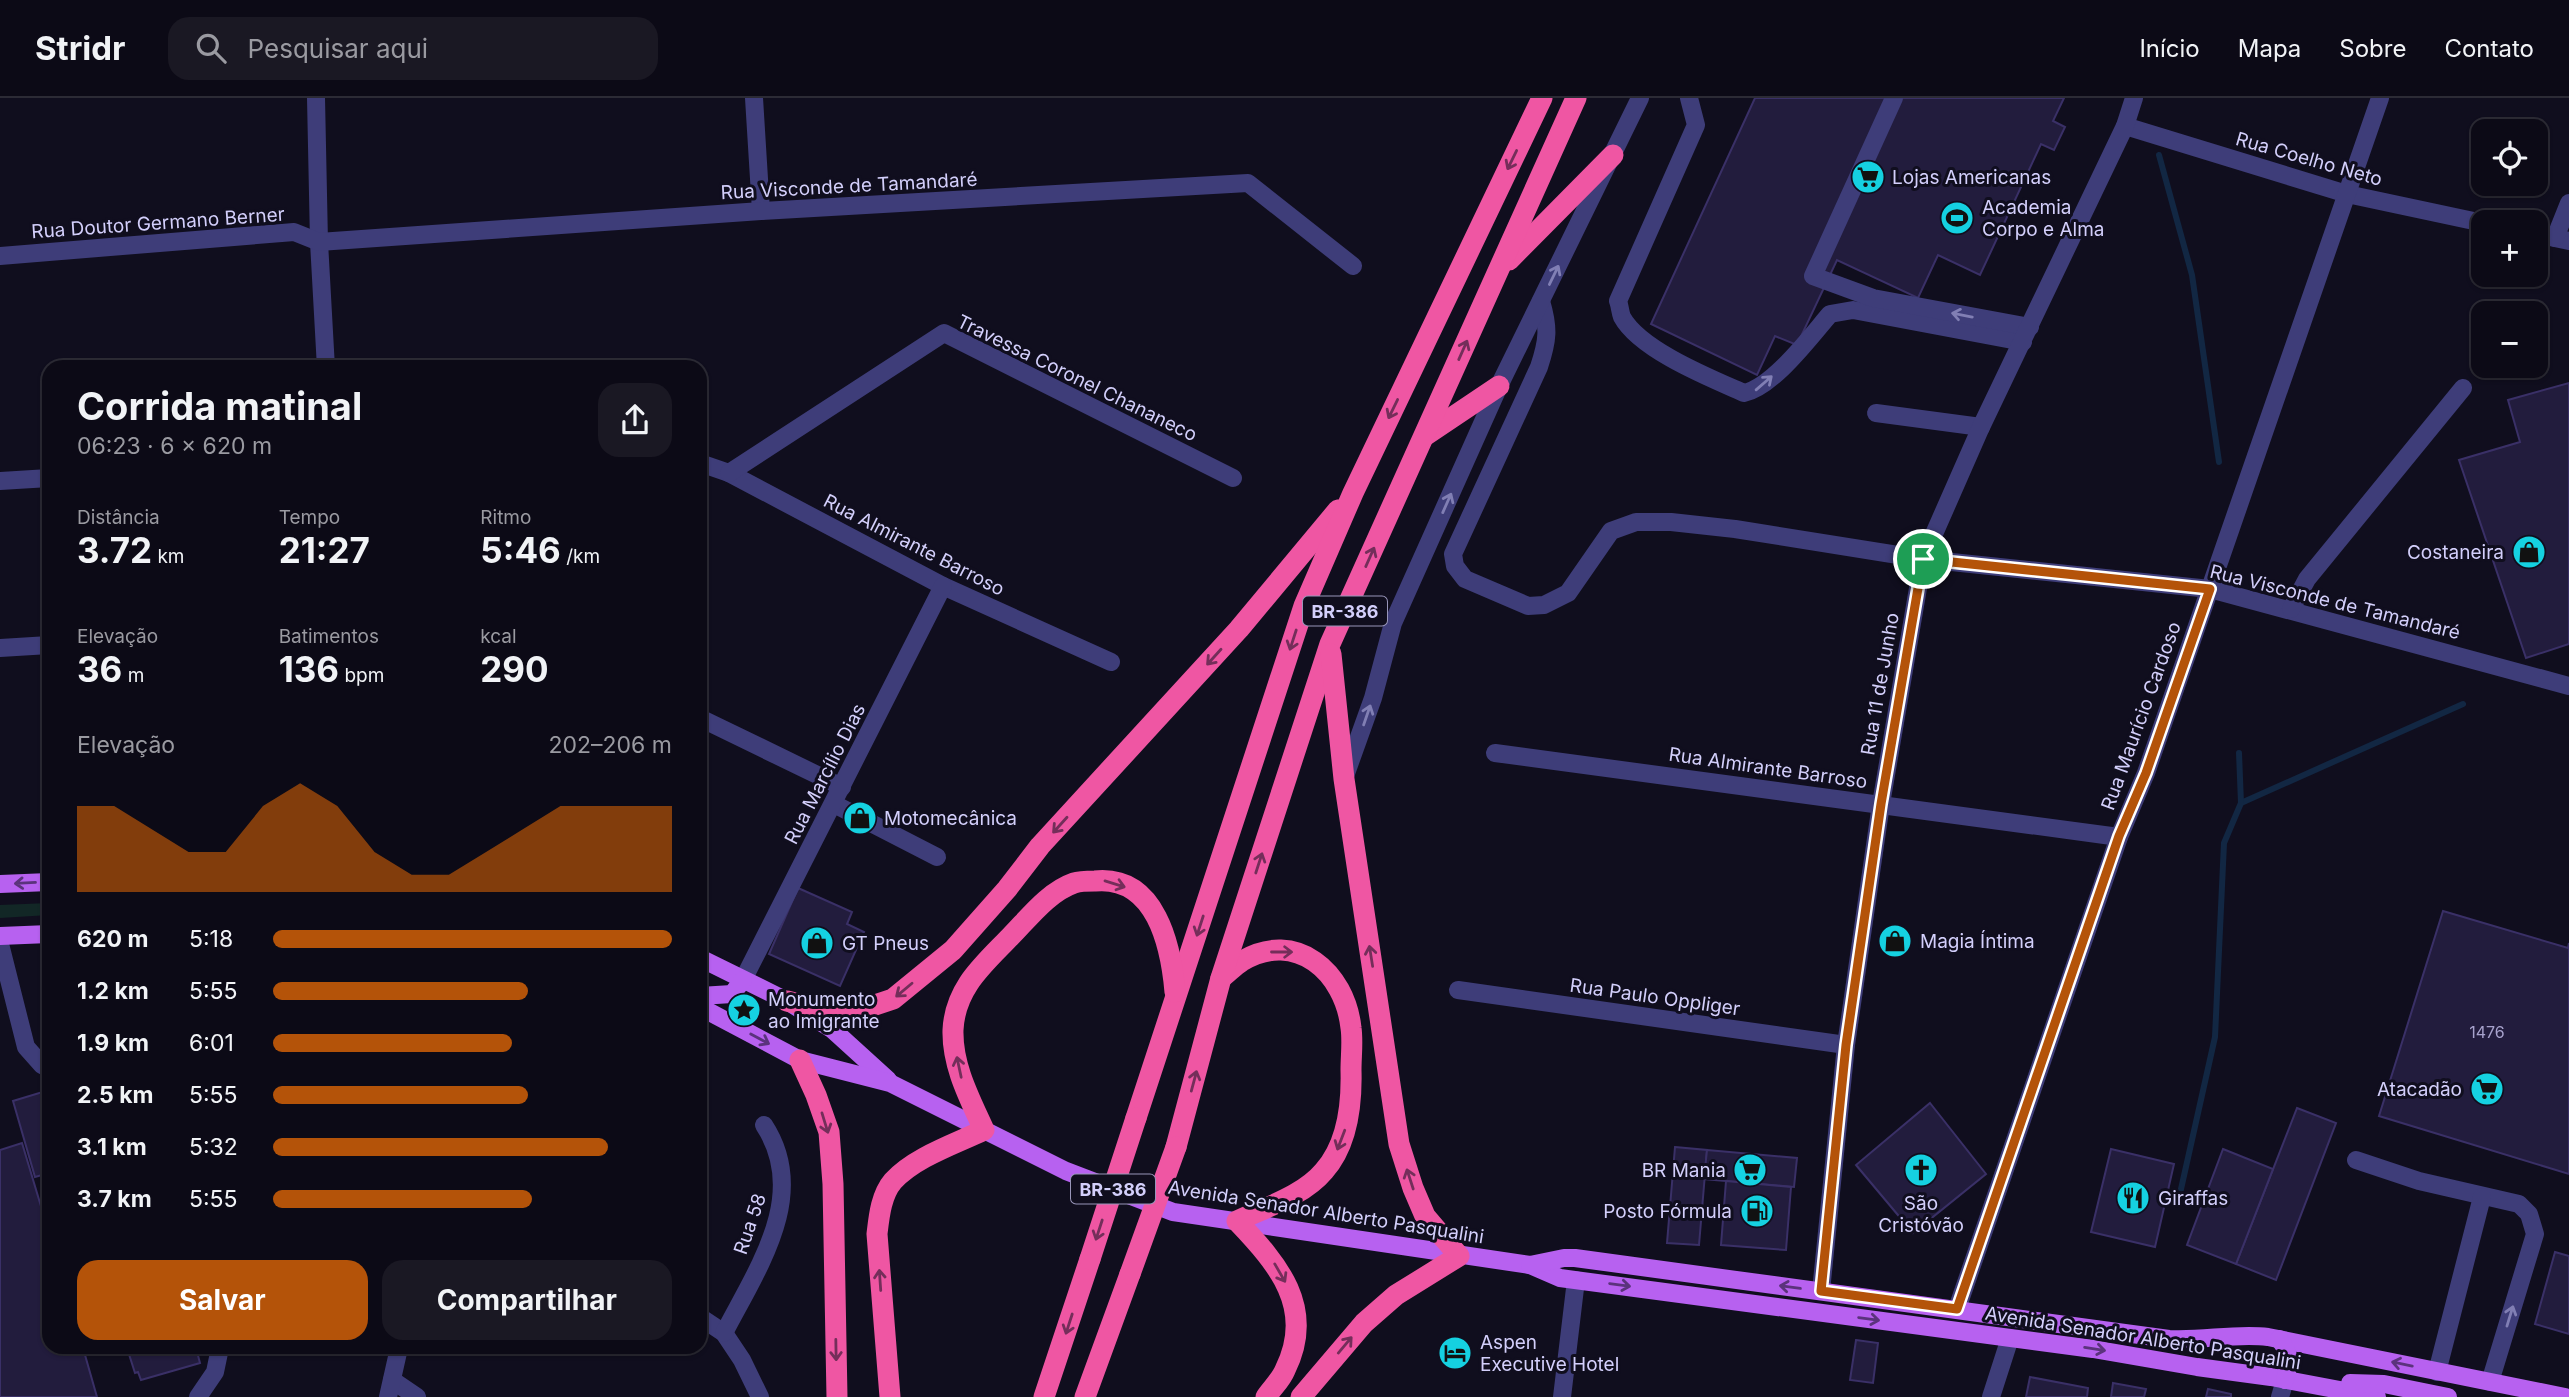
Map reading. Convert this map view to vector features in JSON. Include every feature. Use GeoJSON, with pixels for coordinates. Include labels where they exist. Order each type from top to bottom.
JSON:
{"type":"FeatureCollection","features":[{"type":"Feature","properties":{"kind":"highway","name":"BR-386"},"geometry":{"type":"LineString","coordinates":[[1043,1395],[1304,606],[1353,493],[1542,98]]}},
{"type":"Feature","properties":{"kind":"highway","name":"BR-386"},"geometry":{"type":"LineString","coordinates":[[1085,1397],[1176,1147],[1221,978],[1330,644],[1576,98]]}},
{"type":"Feature","properties":{"kind":"highway"},"geometry":{"type":"LineString","coordinates":[[1500,269],[1613,155]]}},
{"type":"Feature","properties":{"kind":"highway"},"geometry":{"type":"LineString","coordinates":[[1424,436],[1499,386]]}},
{"type":"Feature","properties":{"kind":"highway"},"geometry":{"type":"LineString","coordinates":[[786,1001],[831,1012],[866,1008],[893,999],[953,950],[1040,846],[1239,629],[1353,493]]}},
{"type":"Feature","properties":{"kind":"highway"},"geometry":{"type":"LineString","coordinates":[[1301,1397],[1364,1323],[1396,1295],[1459,1256],[1425,1216],[1399,1144],[1344,779],[1330,644]]}},
{"type":"Feature","properties":{"kind":"highway"},"geometry":{"type":"LineString","coordinates":[[890,1397],[877,1234],[880,1207],[891,1183],[906,1170],[984,1130],[959,1073],[953,1030],[960,999],[972,975],[1051,896],[1074,883],[1103,880],[1120,883],[1153,908],[1165,934],[1172,965],[1175,1002]]}},
{"type":"Feature","properties":{"kind":"highway"},"geometry":{"type":"LineString","coordinates":[[1221,978],[1242,961],[1259,954],[1277,950],[1295,952],[1316,961],[1331,976],[1342,996],[1351,1026],[1352,1095],[1338,1150],[1324,1171],[1302,1190],[1237,1221],[1270,1255],[1292,1298],[1296,1340],[1285,1371],[1266,1397]]}},
{"type":"Feature","properties":{"kind":"highway"},"geometry":{"type":"LineString","coordinates":[[800,1060],[828,1132],[833,1184],[837,1397]]}},
{"type":"Feature","properties":{"kind":"main road"},"geometry":{"type":"LineString","coordinates":[[0,884],[42,881]]}},
{"type":"Feature","properties":{"kind":"main road"},"geometry":{"type":"LineString","coordinates":[[0,936],[42,934]]}},
{"type":"Feature","properties":{"kind":"main road","name":"Avenida Senador Alberto Pasqualini"},"geometry":{"type":"LineString","coordinates":[[707,962],[786,1001],[833,1030],[890,1083]]}},
{"type":"Feature","properties":{"kind":"main road"},"geometry":{"type":"LineString","coordinates":[[707,996],[732,994],[743,980]]}},
{"type":"Feature","properties":{"kind":"main road","name":"Avenida Senador Alberto Pasqualini"},"geometry":{"type":"LineString","coordinates":[[707,1011],[800,1060],[890,1083],[1066,1171],[1173,1212],[1530,1265],[1560,1278],[2010,1338],[2282,1388],[2322,1387],[2377,1397]]}},
{"type":"Feature","properties":{"kind":"main road","name":"Avenida Senador Alberto Pasqualini"},"geometry":{"type":"LineString","coordinates":[[1530,1265],[1575,1258],[2169,1339],[2191,1340],[2242,1334],[2279,1339],[2565,1397]]}},
{"type":"Feature","properties":{"kind":"main road"},"geometry":{"type":"LineString","coordinates":[[2279,1339],[2287,1349],[2290,1360],[2282,1388]]}},
{"type":"Feature","properties":{"kind":"main road"},"geometry":{"type":"LineString","coordinates":[[2322,1387],[2352,1383],[2384,1384],[2448,1397]]}},
{"type":"Feature","properties":{"kind":"street"},"geometry":{"type":"LineString","coordinates":[[316,98],[318,242],[325,360]]}},
{"type":"Feature","properties":{"kind":"street"},"geometry":{"type":"LineString","coordinates":[[754,98],[761,211]]}},
{"type":"Feature","properties":{"kind":"street"},"geometry":{"type":"LineString","coordinates":[[1344,779],[1373,698],[1393,623],[1499,386],[1640,98]]}},
{"type":"Feature","properties":{"kind":"street"},"geometry":{"type":"LineString","coordinates":[[1689,98],[1696,125],[1618,300],[1622,316],[1634,332],[1680,365],[1744,393],[1755,391],[1790,360],[1830,314],[1853,310],[2026,334]]}},
{"type":"Feature","properties":{"kind":"street"},"geometry":{"type":"LineString","coordinates":[[1894,98],[1813,276],[1873,298],[2026,334]]}},
{"type":"Feature","properties":{"kind":"street","name":"Rua 11 de Junho"},"geometry":{"type":"LineString","coordinates":[[1821,1291],[1846,1045],[1881,804],[1923,559],[1981,427],[2125,126],[2134,98]]}},
{"type":"Feature","properties":{"kind":"street","name":"Rua Maurício Cardoso"},"geometry":{"type":"LineString","coordinates":[[1957,1309],[2119,836],[2146,773],[2380,98]]}},
{"type":"Feature","properties":{"kind":"street","name":"Rua Coelho Neto"},"geometry":{"type":"LineString","coordinates":[[2125,126],[2347,194],[2471,220]]}},
{"type":"Feature","properties":{"kind":"street","name":"Rua Visconde de Tamandaré"},"geometry":{"type":"LineString","coordinates":[[318,242],[761,211],[1248,183],[1353,266]]}},
{"type":"Feature","properties":{"kind":"street"},"geometry":{"type":"LineString","coordinates":[[2562,239],[2569,203]]}},
{"type":"Feature","properties":{"kind":"street","name":"Rua Doutor Germano Berner"},"geometry":{"type":"LineString","coordinates":[[0,256],[294,232],[318,242]]}},
{"type":"Feature","properties":{"kind":"street","name":"Rua Visconde de Tamandaré"},"geometry":{"type":"LineString","coordinates":[[1541,301],[1547,322],[1548,342],[1544,355],[1453,554],[1455,566],[1465,579],[1528,606],[1545,605],[1568,593],[1611,531],[1636,522],[1671,522],[1735,529],[1923,559],[2210,589],[2569,685]]}},
{"type":"Feature","properties":{"kind":"street","name":"Travessa Coronel Chananeco"},"geometry":{"type":"LineString","coordinates":[[729,473],[944,333],[1233,478]]}},
{"type":"Feature","properties":{"kind":"street"},"geometry":{"type":"LineString","coordinates":[[2291,609],[2307,579],[2463,388]]}},
{"type":"Feature","properties":{"kind":"street"},"geometry":{"type":"LineString","coordinates":[[1876,413],[1981,427]]}},
{"type":"Feature","properties":{"kind":"street","name":"Rua Almirante Barroso"},"geometry":{"type":"LineString","coordinates":[[707,465],[729,473],[943,586],[1111,662]]}},
{"type":"Feature","properties":{"kind":"street"},"geometry":{"type":"LineString","coordinates":[[0,481],[42,478]]}},
{"type":"Feature","properties":{"kind":"street","name":"Rua Marcílio Dias"},"geometry":{"type":"LineString","coordinates":[[743,980],[943,586]]}},
{"type":"Feature","properties":{"kind":"street"},"geometry":{"type":"LineString","coordinates":[[0,648],[42,645]]}},
{"type":"Feature","properties":{"kind":"street"},"geometry":{"type":"LineString","coordinates":[[707,721],[842,787]]}},
{"type":"Feature","properties":{"kind":"street","name":"Rua Almirante Barroso"},"geometry":{"type":"LineString","coordinates":[[1495,753],[2119,836]]}},
{"type":"Feature","properties":{"kind":"street"},"geometry":{"type":"LineString","coordinates":[[834,804],[937,857]]}},
{"type":"Feature","properties":{"kind":"street"},"geometry":{"type":"LineString","coordinates":[[0,944],[26,1047],[42,1066]]}},
{"type":"Feature","properties":{"kind":"street","name":"Rua Paulo Oppliger"},"geometry":{"type":"LineString","coordinates":[[1458,990],[1846,1045]]}},
{"type":"Feature","properties":{"kind":"street","name":"Rua 58"},"geometry":{"type":"LineString","coordinates":[[724,1333],[761,1263],[782,1205],[783,1173],[776,1147],[764,1125]]}},
{"type":"Feature","properties":{"kind":"street"},"geometry":{"type":"LineString","coordinates":[[2356,1160],[2419,1181],[2519,1204],[2529,1214],[2535,1234],[2490,1382]]}},
{"type":"Feature","properties":{"kind":"street"},"geometry":{"type":"LineString","coordinates":[[2437,1372],[2482,1197]]}},
{"type":"Feature","properties":{"kind":"street"},"geometry":{"type":"LineString","coordinates":[[1562,1397],[1576,1280]]}},
{"type":"Feature","properties":{"kind":"street"},"geometry":{"type":"LineString","coordinates":[[707,1322],[724,1333],[742,1360],[760,1397]]}},
{"type":"Feature","properties":{"kind":"street"},"geometry":{"type":"LineString","coordinates":[[1990,1397],[2010,1338]]}},
{"type":"Feature","properties":{"kind":"street"},"geometry":{"type":"LineString","coordinates":[[198,1397],[215,1372],[219,1354]]}},
{"type":"Feature","properties":{"kind":"street"},"geometry":{"type":"LineString","coordinates":[[398,1354],[390,1389],[417,1397]]}},
{"type":"Feature","properties":{"kind":"green space"},"geometry":{"type":"Polygon","coordinates":[[[42,903],[42,915],[0,918],[0,905],[42,903]]]}},
{"type":"Feature","properties":{"kind":"building"},"geometry":{"type":"Polygon","coordinates":[[[1755,98],[2064,98],[2053,121],[2065,127],[2054,150],[2041,144],[1980,275],[1938,255],[1918,298],[1837,260],[1797,345],[1775,336],[1757,375],[1651,324],[1755,98]]]}},
{"type":"Feature","properties":{"kind":"building","name":"Costaneira"},"geometry":{"type":"Polygon","coordinates":[[[2569,383],[2569,644],[2526,658],[2459,460],[2520,442],[2508,400],[2569,383]]]}},
{"type":"Feature","properties":{"kind":"building","name":"GT Pneus"},"geometry":{"type":"Polygon","coordinates":[[[798,888],[852,912],[847,924],[864,932],[840,986],[769,954],[798,888]]]}},
{"type":"Feature","properties":{"kind":"building"},"geometry":{"type":"Polygon","coordinates":[[[2443,911],[2568,948],[2569,943],[2569,1174],[2379,1116],[2443,911]]]}},
{"type":"Feature","properties":{"kind":"building"},"geometry":{"type":"Polygon","coordinates":[[[42,1092],[42,1175],[35,1177],[13,1101],[42,1092]]]}},
{"type":"Feature","properties":{"kind":"building","name":"São Cristóvão"},"geometry":{"type":"Polygon","coordinates":[[[1930,1103],[1986,1174],[1913,1233],[1856,1165],[1930,1103]]]}},
{"type":"Feature","properties":{"kind":"building"},"geometry":{"type":"Polygon","coordinates":[[[2297,1108],[2336,1123],[2276,1280],[2236,1264],[2297,1108]]]}},
{"type":"Feature","properties":{"kind":"building"},"geometry":{"type":"Polygon","coordinates":[[[22,1143],[42,1210],[42,1354],[85,1354],[97,1397],[0,1397],[0,1150],[22,1143]]]}},
{"type":"Feature","properties":{"kind":"building"},"geometry":{"type":"Polygon","coordinates":[[[1675,1147],[1707,1150],[1699,1245],[1667,1243],[1675,1147]]]}},
{"type":"Feature","properties":{"kind":"building","name":"Giraffas"},"geometry":{"type":"Polygon","coordinates":[[[2111,1149],[2174,1164],[2155,1247],[2091,1232],[2111,1149]]]}},
{"type":"Feature","properties":{"kind":"building"},"geometry":{"type":"Polygon","coordinates":[[[2223,1149],[2273,1169],[2236,1264],[2187,1245],[2223,1149]]]}},
{"type":"Feature","properties":{"kind":"building","name":"BR Mania"},"geometry":{"type":"Polygon","coordinates":[[[1707,1150],[1797,1158],[1794,1187],[1704,1179],[1707,1150]]]}},
{"type":"Feature","properties":{"kind":"building"},"geometry":{"type":"Polygon","coordinates":[[[1726,1181],[1791,1187],[1786,1250],[1721,1245],[1726,1181]]]}},
{"type":"Feature","properties":{"kind":"building"},"geometry":{"type":"Polygon","coordinates":[[[2555,1252],[2569,1256],[2569,1334],[2535,1324],[2555,1252]]]}},
{"type":"Feature","properties":{"kind":"building"},"geometry":{"type":"Polygon","coordinates":[[[1856,1340],[1878,1343],[1873,1383],[1850,1380],[1856,1340]]]}},
{"type":"Feature","properties":{"kind":"building"},"geometry":{"type":"Polygon","coordinates":[[[129,1354],[198,1354],[200,1363],[141,1380],[138,1372],[135,1373],[129,1354]]]}},
{"type":"Feature","properties":{"kind":"building"},"geometry":{"type":"Polygon","coordinates":[[[2030,1377],[2088,1388],[2087,1397],[2026,1397],[2030,1377]]]}},
{"type":"Feature","properties":{"kind":"building"},"geometry":{"type":"Polygon","coordinates":[[[2113,1383],[2146,1389],[2144,1397],[2111,1397],[2113,1383]]]}},
{"type":"Feature","properties":{"kind":"building"},"geometry":{"type":"Polygon","coordinates":[[[2208,1389],[2231,1394],[2231,1397],[2206,1397],[2208,1389]]]}},
{"type":"Feature","properties":{"kind":"waterway"},"geometry":{"type":"LineString","coordinates":[[2159,155],[2192,275],[2219,462]]}},
{"type":"Feature","properties":{"kind":"waterway"},"geometry":{"type":"LineString","coordinates":[[2241,803],[2463,704]]}},
{"type":"Feature","properties":{"kind":"waterway"},"geometry":{"type":"LineString","coordinates":[[2179,1198],[2215,1037],[2224,843],[2241,803],[2239,753]]}},
{"type":"Feature","properties":{"kind":"place","name":"Lojas Americanas"},"geometry":{"type":"Point","coordinates":[1868,177]}},
{"type":"Feature","properties":{"kind":"place","name":"Academia Corpo e Alma"},"geometry":{"type":"Point","coordinates":[1957,218]}},
{"type":"Feature","properties":{"kind":"place","name":"Costaneira"},"geometry":{"type":"Point","coordinates":[2529,552]}},
{"type":"Feature","properties":{"kind":"place","name":"Motomecânica"},"geometry":{"type":"Point","coordinates":[860,818]}},
{"type":"Feature","properties":{"kind":"place","name":"Magia Íntima"},"geometry":{"type":"Point","coordinates":[1895,941]}},
{"type":"Feature","properties":{"kind":"place","name":"GT Pneus"},"geometry":{"type":"Point","coordinates":[817,943]}},
{"type":"Feature","properties":{"kind":"place","name":"Monumento ao Imigrante"},"geometry":{"type":"Point","coordinates":[744,1010]}},
{"type":"Feature","properties":{"kind":"place","name":"Atacadão"},"geometry":{"type":"Point","coordinates":[2487,1089]}},
{"type":"Feature","properties":{"kind":"place","name":"BR Mania"},"geometry":{"type":"Point","coordinates":[1750,1170]}},
{"type":"Feature","properties":{"kind":"place","name":"São Cristóvão"},"geometry":{"type":"Point","coordinates":[1921,1170]}},
{"type":"Feature","properties":{"kind":"place","name":"Giraffas"},"geometry":{"type":"Point","coordinates":[2133,1198]}},
{"type":"Feature","properties":{"kind":"place","name":"Posto Fórmula"},"geometry":{"type":"Point","coordinates":[1757,1211]}},
{"type":"Feature","properties":{"kind":"place","name":"Aspen Executive Hotel"},"geometry":{"type":"Point","coordinates":[1455,1353]}},
{"type":"Feature","properties":{"kind":"route"},"geometry":{"type":"LineString","coordinates":[[1923,559],[2210,589],[2146,773],[2119,836],[1957,1309],[1821,1291],[1846,1045],[1881,804],[1923,559]]}}]}
